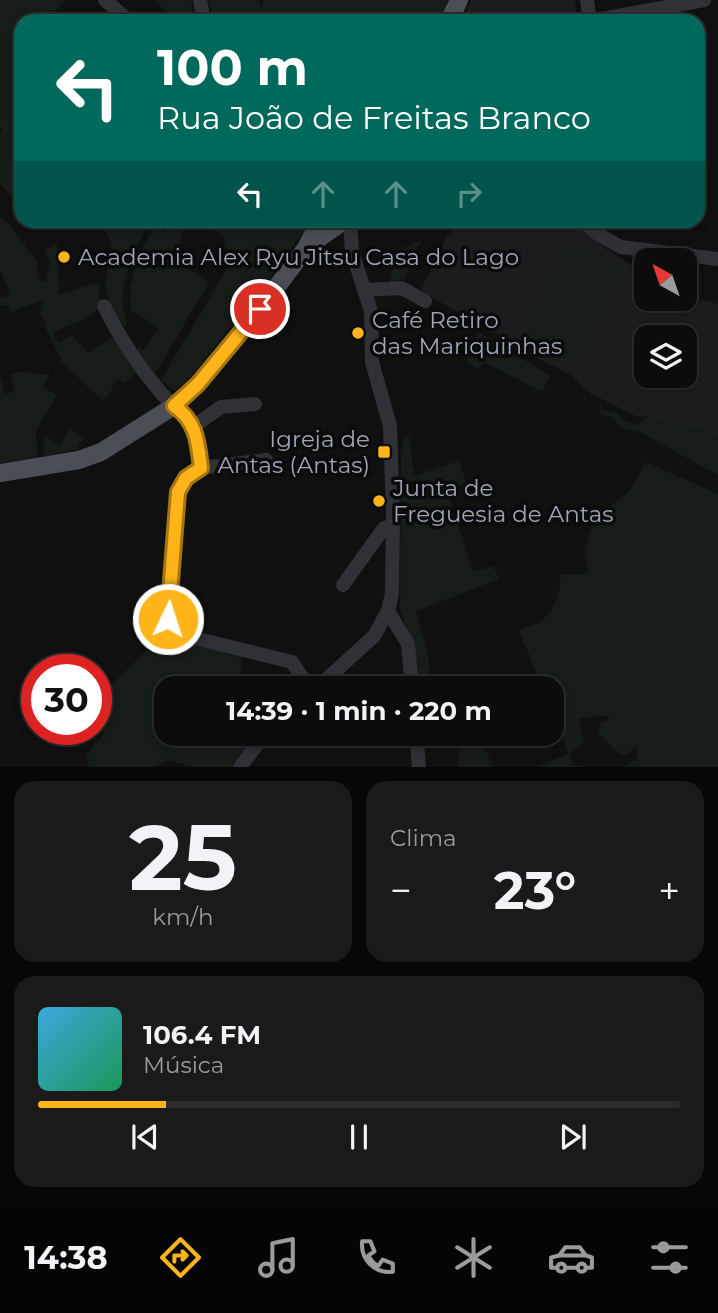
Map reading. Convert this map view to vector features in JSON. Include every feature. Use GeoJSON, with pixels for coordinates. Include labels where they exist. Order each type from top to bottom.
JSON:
{"type":"FeatureCollection","features":[{"type":"Feature","properties":{"kind":"main road"},"geometry":{"type":"LineString","coordinates":[[0,473],[79,460],[101,452],[174,406],[215,365],[306,248],[327,228]]}},
{"type":"Feature","properties":{"kind":"street"},"geometry":{"type":"LineString","coordinates":[[105,0],[122,14]]}},
{"type":"Feature","properties":{"kind":"street"},"geometry":{"type":"LineString","coordinates":[[628,14],[704,0]]}},
{"type":"Feature","properties":{"kind":"street"},"geometry":{"type":"LineString","coordinates":[[330,676],[374,636],[388,611],[392,593],[393,526],[390,426],[372,362],[370,349],[373,322],[352,252],[337,228]]}},
{"type":"Feature","properties":{"kind":"street"},"geometry":{"type":"LineString","coordinates":[[590,228],[621,247],[718,259]]}},
{"type":"Feature","properties":{"kind":"street"},"geometry":{"type":"LineString","coordinates":[[364,290],[402,288],[425,301]]}},
{"type":"Feature","properties":{"kind":"street"},"geometry":{"type":"LineString","coordinates":[[104,306],[144,371],[193,427],[201,468]]}},
{"type":"Feature","properties":{"kind":"street"},"geometry":{"type":"LineString","coordinates":[[193,427],[221,407],[255,404]]}},
{"type":"Feature","properties":{"kind":"street"},"geometry":{"type":"LineString","coordinates":[[266,460],[201,468],[186,478],[178,492],[168,619],[170,632],[292,662],[301,676]]}},
{"type":"Feature","properties":{"kind":"street"},"geometry":{"type":"LineString","coordinates":[[343,585],[384,528],[393,526]]}},
{"type":"Feature","properties":{"kind":"street"},"geometry":{"type":"LineString","coordinates":[[388,611],[408,644],[411,676]]}},
{"type":"Feature","properties":{"kind":"street"},"geometry":{"type":"LineString","coordinates":[[245,765],[257,746]]}},
{"type":"Feature","properties":{"kind":"street"},"geometry":{"type":"LineString","coordinates":[[417,746],[419,767]]}},
{"type":"Feature","properties":{"kind":"shaded area"},"geometry":{"type":"Polygon","coordinates":[[[0,0],[65,0],[53,14],[14,14],[14,198],[0,184],[0,133],[3,131],[0,127],[0,0]]]}},
{"type":"Feature","properties":{"kind":"shaded area"},"geometry":{"type":"Polygon","coordinates":[[[156,0],[191,0],[194,14],[167,14],[156,0]]]}},
{"type":"Feature","properties":{"kind":"shaded area"},"geometry":{"type":"Polygon","coordinates":[[[208,0],[259,0],[263,6],[263,0],[448,0],[442,14],[212,14],[208,0]]]}},
{"type":"Feature","properties":{"kind":"shaded area"},"geometry":{"type":"Polygon","coordinates":[[[471,0],[575,0],[576,14],[465,14],[471,0]]]}},
{"type":"Feature","properties":{"kind":"shaded area"},"geometry":{"type":"Polygon","coordinates":[[[0,217],[10,225],[37,262],[39,280],[46,282],[50,263],[44,250],[57,243],[59,295],[100,282],[99,297],[103,302],[97,310],[85,319],[53,334],[59,343],[72,335],[88,353],[116,336],[138,371],[123,384],[119,379],[111,386],[114,390],[102,400],[62,362],[45,327],[46,322],[40,314],[43,300],[11,312],[8,305],[0,306],[0,294],[2,299],[10,294],[0,270],[0,217]]]}},
{"type":"Feature","properties":{"kind":"shaded area"},"geometry":{"type":"Polygon","coordinates":[[[101,228],[147,228],[127,273],[123,300],[128,322],[123,329],[110,305],[106,289],[111,246],[101,228]]]}},
{"type":"Feature","properties":{"kind":"shaded area"},"geometry":{"type":"Polygon","coordinates":[[[153,228],[165,232],[168,228],[173,228],[184,234],[176,251],[188,259],[187,268],[209,282],[154,376],[137,351],[138,346],[144,350],[158,328],[131,310],[130,299],[132,277],[153,228]]]}},
{"type":"Feature","properties":{"kind":"shaded area"},"geometry":{"type":"Polygon","coordinates":[[[209,228],[306,228],[195,372],[177,390],[173,390],[161,380],[235,255],[223,247],[225,237],[209,228]]]}},
{"type":"Feature","properties":{"kind":"shaded area"},"geometry":{"type":"Polygon","coordinates":[[[456,228],[581,228],[634,267],[634,312],[696,312],[697,298],[718,304],[718,436],[636,416],[586,391],[574,377],[505,341],[506,335],[489,332],[421,290],[446,237],[456,228]]]}},
{"type":"Feature","properties":{"kind":"shaded area"},"geometry":{"type":"Polygon","coordinates":[[[421,240],[405,278],[390,282],[396,253],[421,240]]]}},
{"type":"Feature","properties":{"kind":"shaded area"},"geometry":{"type":"Polygon","coordinates":[[[574,244],[619,267],[573,360],[527,338],[574,244]]]}},
{"type":"Feature","properties":{"kind":"shaded area"},"geometry":{"type":"Polygon","coordinates":[[[479,332],[550,376],[542,392],[484,362],[478,370],[466,361],[479,332]]]}},
{"type":"Feature","properties":{"kind":"shaded area"},"geometry":{"type":"Polygon","coordinates":[[[11,374],[50,374],[42,387],[57,395],[36,431],[37,458],[0,463],[0,376],[5,394],[15,391],[11,374]]]}},
{"type":"Feature","properties":{"kind":"shaded area"},"geometry":{"type":"Polygon","coordinates":[[[600,408],[618,413],[622,420],[636,425],[648,417],[718,436],[718,475],[638,431],[621,428],[612,417],[599,414],[600,408]]]}},
{"type":"Feature","properties":{"kind":"shaded area"},"geometry":{"type":"Polygon","coordinates":[[[70,429],[84,438],[78,445],[80,449],[43,457],[45,436],[60,445],[70,429]]]}},
{"type":"Feature","properties":{"kind":"shaded area"},"geometry":{"type":"Polygon","coordinates":[[[406,436],[409,436],[414,476],[459,461],[466,483],[447,490],[473,572],[494,566],[499,579],[416,611],[428,655],[429,676],[415,676],[410,636],[400,610],[402,445],[406,436]]]}},
{"type":"Feature","properties":{"kind":"shaded area"},"geometry":{"type":"Polygon","coordinates":[[[646,462],[718,494],[718,767],[625,767],[637,758],[636,745],[627,754],[617,752],[598,733],[600,723],[611,719],[604,716],[579,718],[584,742],[569,754],[564,742],[564,676],[537,676],[519,630],[539,622],[549,613],[558,594],[560,575],[588,573],[585,550],[593,519],[630,491],[646,462]]]}},
{"type":"Feature","properties":{"kind":"shaded area"},"geometry":{"type":"Polygon","coordinates":[[[164,633],[242,658],[240,676],[154,676],[154,746],[247,746],[231,767],[193,767],[168,760],[155,767],[89,767],[86,756],[95,745],[112,745],[112,685],[164,633]]]}},
{"type":"Feature","properties":{"kind":"shaded area"},"geometry":{"type":"Polygon","coordinates":[[[457,746],[484,746],[493,767],[458,767],[457,746]]]}},
{"type":"Feature","properties":{"kind":"shaded area"},"geometry":{"type":"Polygon","coordinates":[[[569,754],[573,766],[583,767],[535,767],[569,754]]]}},
{"type":"Feature","properties":{"kind":"place","name":"Academia Alex Ryu Jitsu Casa do Lago"},"geometry":{"type":"Point","coordinates":[64,257]}},
{"type":"Feature","properties":{"kind":"place","name":"Café Retiro das Mariquinhas"},"geometry":{"type":"Point","coordinates":[358,333]}},
{"type":"Feature","properties":{"kind":"place","name":"Igreja de Antas (Antas)"},"geometry":{"type":"Point","coordinates":[384,452]}},
{"type":"Feature","properties":{"kind":"place","name":"Junta de Freguesia de Antas"},"geometry":{"type":"Point","coordinates":[379,501]}},
{"type":"Feature","properties":{"kind":"route"},"geometry":{"type":"LineString","coordinates":[[168,619],[178,492],[186,478],[201,468],[193,427],[174,406],[215,365],[260,309]]}}]}
